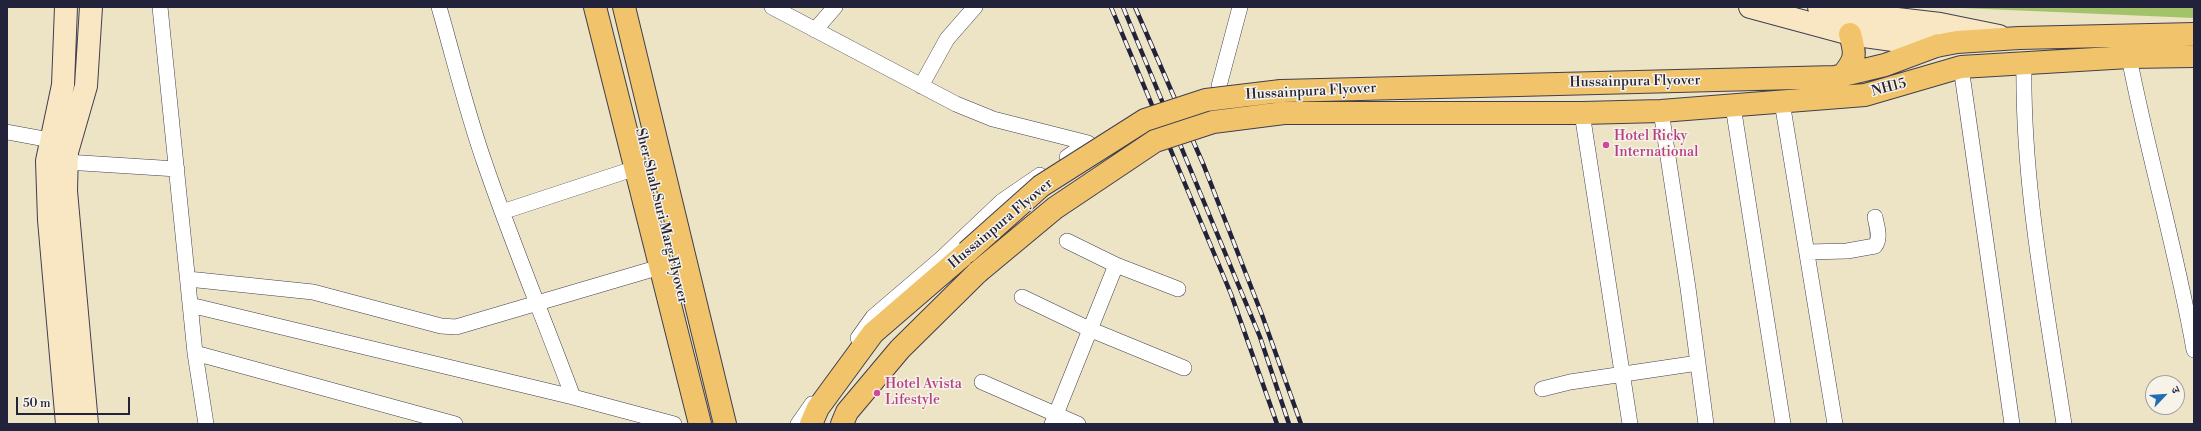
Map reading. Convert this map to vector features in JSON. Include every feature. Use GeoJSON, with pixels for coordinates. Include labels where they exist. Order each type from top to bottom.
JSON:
{"type":"FeatureCollection","features":[{"type":"Feature","properties":{"kind":"main road"},"geometry":{"type":"LineString","coordinates":[[66,7],[62,148],[87,424]]}},
{"type":"Feature","properties":{"kind":"main road"},"geometry":{"type":"LineString","coordinates":[[67,424],[49,220],[47,161],[62,148],[86,86],[91,7]]}},
{"type":"Feature","properties":{"kind":"main road"},"geometry":{"type":"LineString","coordinates":[[595,7],[700,424]]}},
{"type":"Feature","properties":{"kind":"main road","name":"Sher Shah Suri Marg Flyover"},"geometry":{"type":"LineString","coordinates":[[609,7],[713,424]]}},
{"type":"Feature","properties":{"kind":"main road","name":"Sher Shah Suri Marg Flyover"},"geometry":{"type":"LineString","coordinates":[[624,7],[725,424]]}},
{"type":"Feature","properties":{"kind":"main road"},"geometry":{"type":"LineString","coordinates":[[634,7],[734,424]]}},
{"type":"Feature","properties":{"kind":"main road"},"geometry":{"type":"LineString","coordinates":[[1750,7],[1850,34],[1936,46]]}},
{"type":"Feature","properties":{"kind":"main road"},"geometry":{"type":"LineString","coordinates":[[1819,7],[1838,12],[1940,24],[2011,39]]}},
{"type":"Feature","properties":{"kind":"main road"},"geometry":{"type":"LineString","coordinates":[[1842,76],[1853,62],[1855,54],[1850,34]]}},
{"type":"Feature","properties":{"kind":"main road","name":"NH15"},"geometry":{"type":"LineString","coordinates":[[1842,76],[1885,65],[1936,46],[1958,42],[2011,39],[2194,34]]}},
{"type":"Feature","properties":{"kind":"main road","name":"NH15"},"geometry":{"type":"LineString","coordinates":[[1574,113],[1661,111],[1865,95],[1961,67],[2024,62],[2129,57],[2194,56]]}},
{"type":"Feature","properties":{"kind":"main road","name":"Hussainpura Flyover"},"geometry":{"type":"LineString","coordinates":[[811,424],[818,408],[873,333],[1041,186],[1145,120],[1206,100],[1281,91],[1842,76]]}},
{"type":"Feature","properties":{"kind":"main road","name":"Hussainpura Flyover"},"geometry":{"type":"LineString","coordinates":[[842,424],[847,412],[900,349],[978,272],[1055,208],[1155,141],[1213,122],[1284,113],[1574,113]]}},
{"type":"Feature","properties":{"kind":"street"},"geometry":{"type":"LineString","coordinates":[[160,7],[195,353],[206,424]]}},
{"type":"Feature","properties":{"kind":"street"},"geometry":{"type":"LineString","coordinates":[[439,7],[484,162],[515,250],[538,302],[573,397]]}},
{"type":"Feature","properties":{"kind":"street"},"geometry":{"type":"LineString","coordinates":[[772,7],[956,104],[992,119],[1088,143],[1002,201],[942,258],[873,316],[798,424]]}},
{"type":"Feature","properties":{"kind":"street"},"geometry":{"type":"LineString","coordinates":[[815,30],[835,7]]}},
{"type":"Feature","properties":{"kind":"street"},"geometry":{"type":"LineString","coordinates":[[921,86],[947,39],[975,7]]}},
{"type":"Feature","properties":{"kind":"street"},"geometry":{"type":"LineString","coordinates":[[1219,86],[1240,7]]}},
{"type":"Feature","properties":{"kind":"street"},"geometry":{"type":"LineString","coordinates":[[2129,57],[2194,350]]}},
{"type":"Feature","properties":{"kind":"street"},"geometry":{"type":"LineString","coordinates":[[2024,62],[2023,106],[2028,182],[2064,424]]}},
{"type":"Feature","properties":{"kind":"street"},"geometry":{"type":"LineString","coordinates":[[1961,67],[2012,424]]}},
{"type":"Feature","properties":{"kind":"street"},"geometry":{"type":"LineString","coordinates":[[1782,102],[1835,424]]}},
{"type":"Feature","properties":{"kind":"street"},"geometry":{"type":"LineString","coordinates":[[1733,106],[1783,424]]}},
{"type":"Feature","properties":{"kind":"street"},"geometry":{"type":"LineString","coordinates":[[1661,111],[1706,424]]}},
{"type":"Feature","properties":{"kind":"street"},"geometry":{"type":"LineString","coordinates":[[1574,113],[1624,375],[1630,424]]}},
{"type":"Feature","properties":{"kind":"street"},"geometry":{"type":"LineString","coordinates":[[7,132],[62,148],[177,169]]}},
{"type":"Feature","properties":{"kind":"street"},"geometry":{"type":"LineString","coordinates":[[502,212],[636,168]]}},
{"type":"Feature","properties":{"kind":"street"},"geometry":{"type":"LineString","coordinates":[[1806,252],[1847,251],[1875,246],[1878,242],[1875,217]]}},
{"type":"Feature","properties":{"kind":"street"},"geometry":{"type":"LineString","coordinates":[[1067,241],[1116,265],[1178,288]]}},
{"type":"Feature","properties":{"kind":"street"},"geometry":{"type":"LineString","coordinates":[[1054,419],[1116,265]]}},
{"type":"Feature","properties":{"kind":"street"},"geometry":{"type":"LineString","coordinates":[[188,279],[313,292],[441,326],[456,327],[660,266]]}},
{"type":"Feature","properties":{"kind":"street"},"geometry":{"type":"LineString","coordinates":[[1022,297],[1090,329],[1184,368]]}},
{"type":"Feature","properties":{"kind":"street"},"geometry":{"type":"LineString","coordinates":[[190,305],[573,397],[674,424]]}},
{"type":"Feature","properties":{"kind":"street"},"geometry":{"type":"LineString","coordinates":[[195,353],[455,424]]}},
{"type":"Feature","properties":{"kind":"street"},"geometry":{"type":"LineString","coordinates":[[1542,389],[1570,382],[1698,363]]}},
{"type":"Feature","properties":{"kind":"street"},"geometry":{"type":"LineString","coordinates":[[982,382],[1054,419],[1078,424]]}},
{"type":"Feature","properties":{"kind":"green space"},"geometry":{"type":"Polygon","coordinates":[[[1939,7],[2194,7],[2194,18],[1939,7]]]}},
{"type":"Feature","properties":{"kind":"railway"},"geometry":{"type":"LineString","coordinates":[[1111,7],[1231,294],[1277,424]]}},
{"type":"Feature","properties":{"kind":"railway"},"geometry":{"type":"LineString","coordinates":[[1123,7],[1260,337],[1289,424]]}},
{"type":"Feature","properties":{"kind":"railway"},"geometry":{"type":"LineString","coordinates":[[1135,7],[1204,166],[1262,315],[1301,424]]}},
{"type":"Feature","properties":{"kind":"place","name":"Hotel Ricky International"},"geometry":{"type":"Point","coordinates":[1606,145]}},
{"type":"Feature","properties":{"kind":"place","name":"Hotel Avista Lifestyle"},"geometry":{"type":"Point","coordinates":[877,393]}}]}
